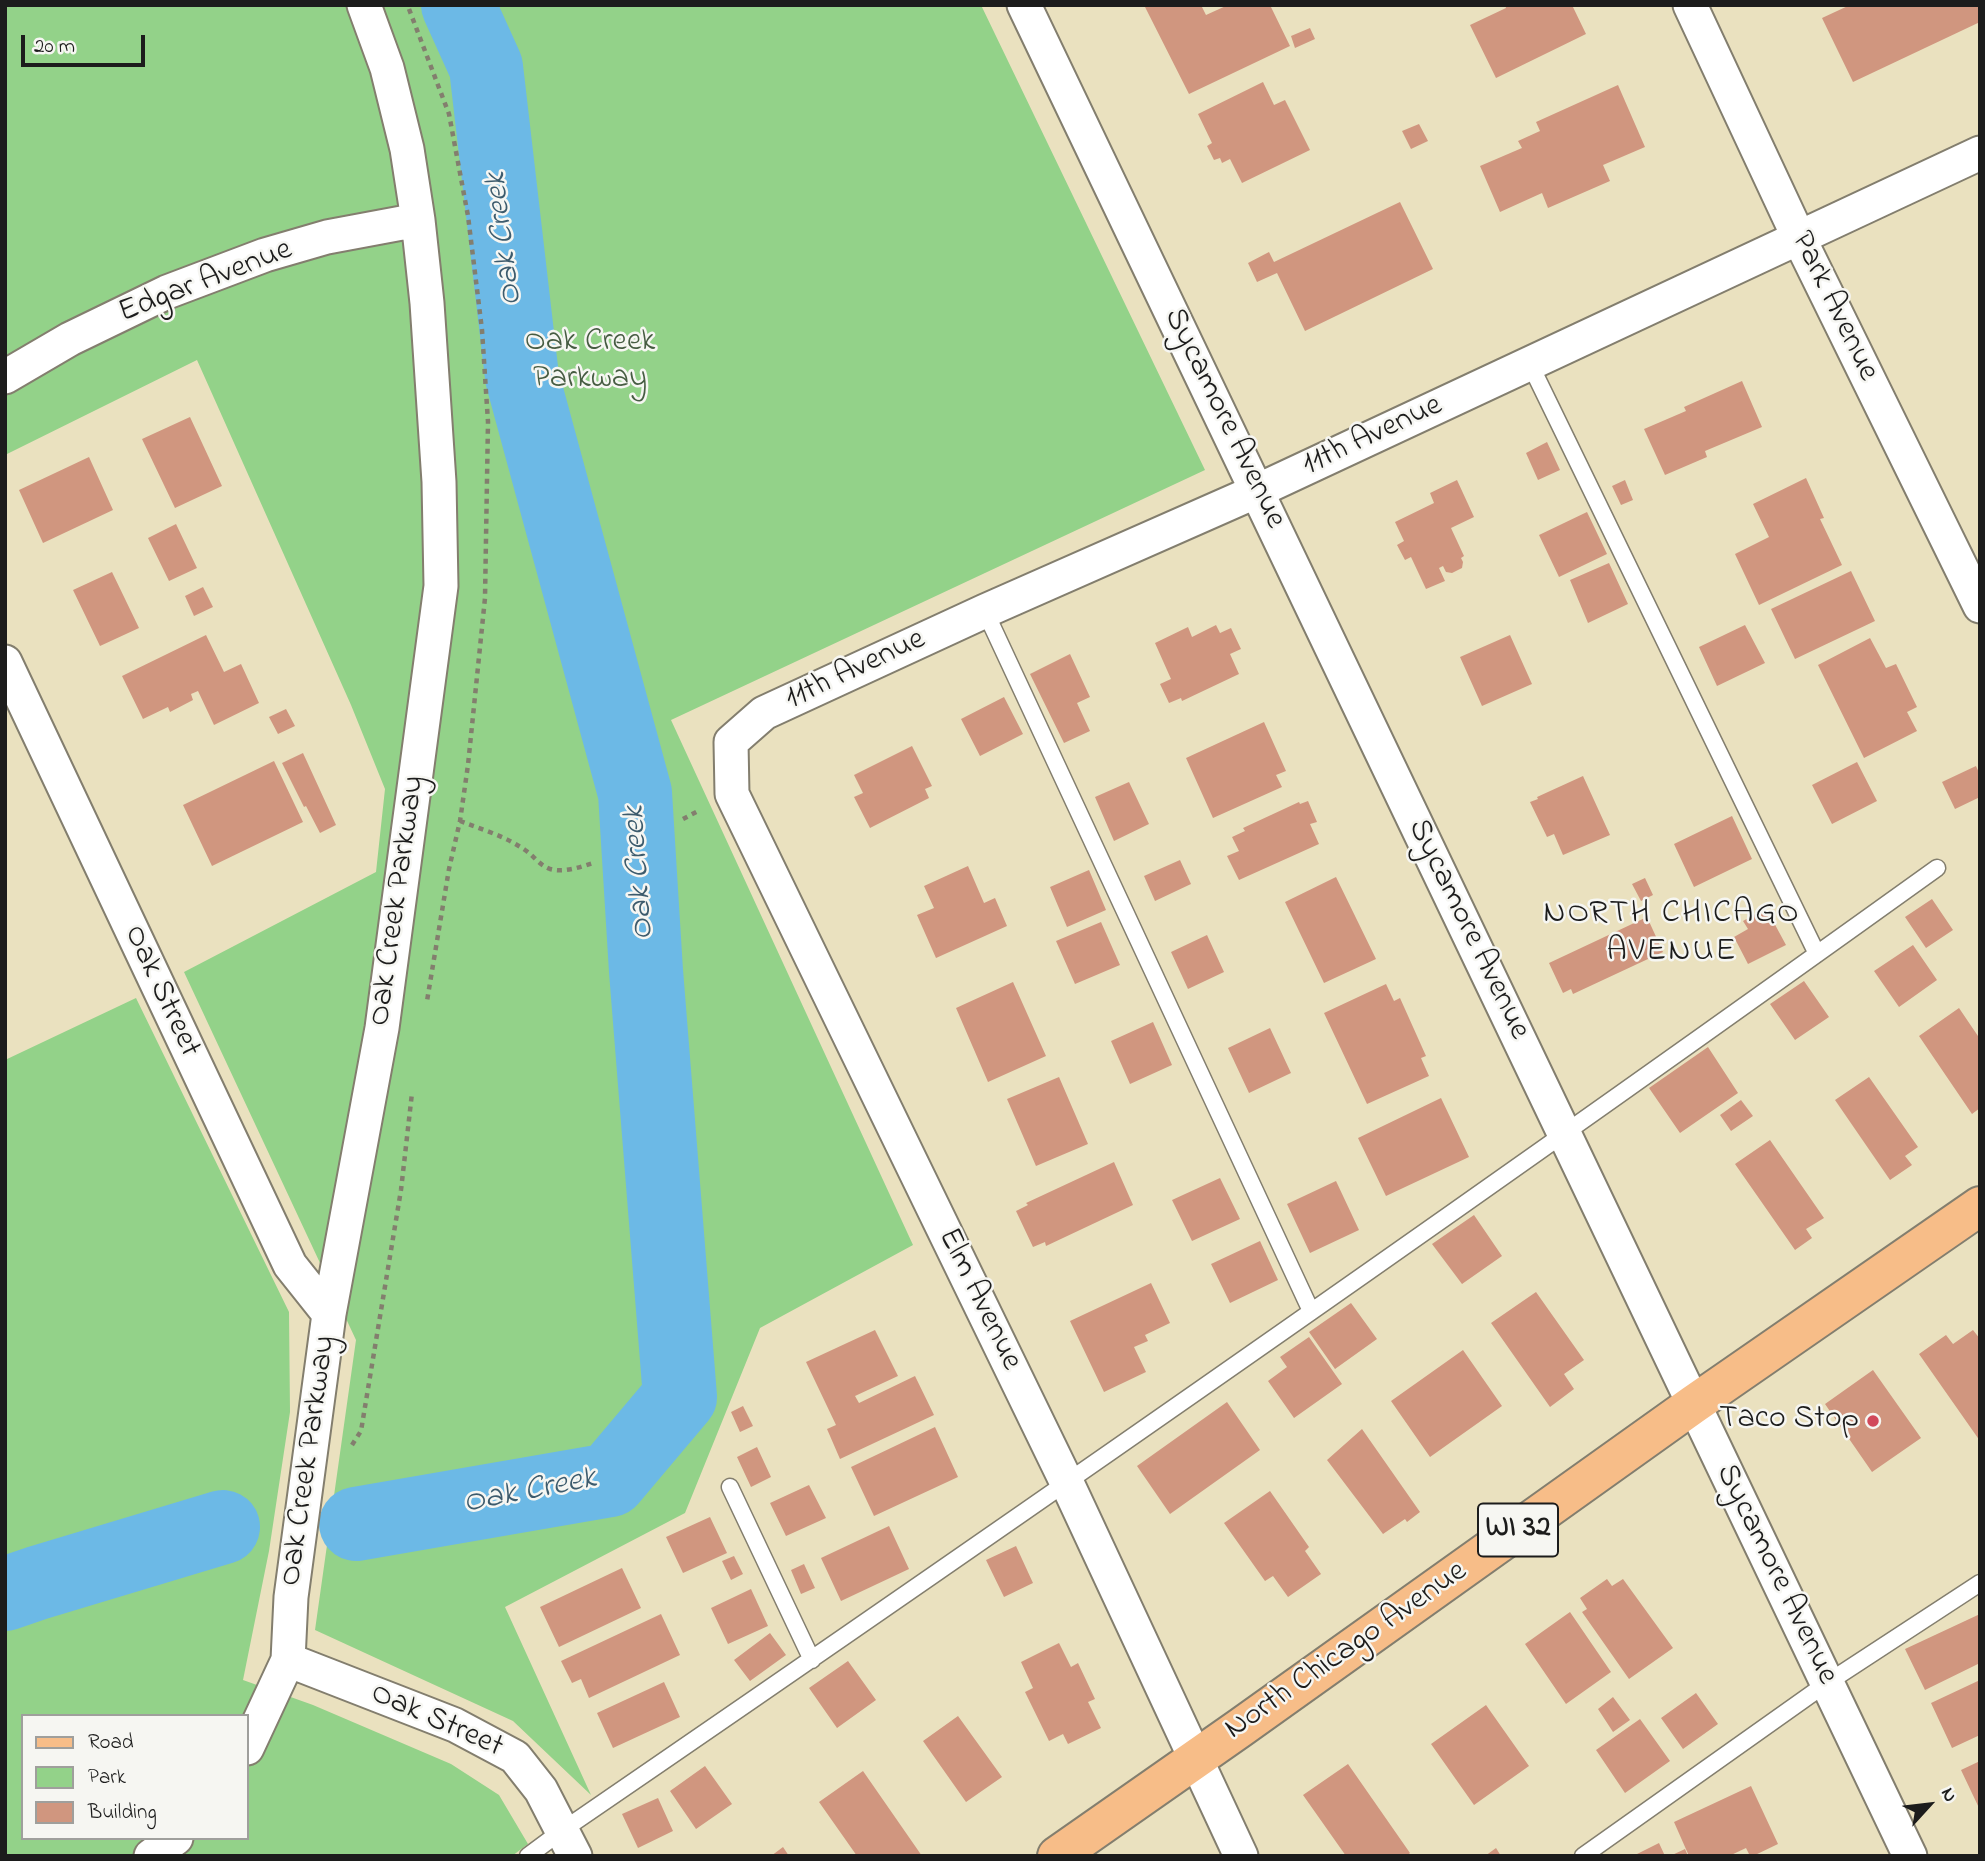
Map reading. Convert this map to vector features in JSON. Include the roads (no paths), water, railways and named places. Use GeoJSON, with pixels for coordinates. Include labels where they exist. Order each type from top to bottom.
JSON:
{"type":"FeatureCollection","features":[{"type":"Feature","properties":{"kind":"main road","name":"North Chicago Avenue"},"geometry":{"type":"LineString","coordinates":[[1057,1856],[1693,1404],[1980,1206]]}},
{"type":"Feature","properties":{"kind":"street","name":"Oak Creek Parkway"},"geometry":{"type":"LineString","coordinates":[[248,1746],[288,1660],[292,1597],[330,1314],[382,1028],[441,586],[439,482],[428,303],[418,220],[407,149],[394,95],[364,5]]}},
{"type":"Feature","properties":{"kind":"street","name":"Sycamore Avenue"},"geometry":{"type":"LineString","coordinates":[[1024,5],[1910,1856]]}},
{"type":"Feature","properties":{"kind":"street","name":"Park Avenue"},"geometry":{"type":"LineString","coordinates":[[1690,5],[1799,238],[1980,606]]}},
{"type":"Feature","properties":{"kind":"street","name":"11th Avenue"},"geometry":{"type":"LineString","coordinates":[[731,742],[764,713],[985,611],[1257,491],[1980,153]]}},
{"type":"Feature","properties":{"kind":"street","name":"Edgar Avenue"},"geometry":{"type":"LineString","coordinates":[[5,377],[69,339],[155,298],[253,260],[327,237],[418,220]]}},
{"type":"Feature","properties":{"kind":"street","name":"Oak Street"},"geometry":{"type":"LineString","coordinates":[[5,662],[290,1265],[330,1314]]}},
{"type":"Feature","properties":{"kind":"street","name":"Elm Avenue"},"geometry":{"type":"LineString","coordinates":[[731,742],[732,794],[1067,1483],[1241,1856]]}},
{"type":"Feature","properties":{"kind":"street","name":"Oak Street"},"geometry":{"type":"LineString","coordinates":[[288,1660],[455,1725],[515,1757],[541,1790],[569,1843]]}},
{"type":"Feature","properties":{"kind":"street"},"geometry":{"type":"LineString","coordinates":[[151,1856],[173,1840]]}},
{"type":"Feature","properties":{"kind":"lane"},"geometry":{"type":"LineString","coordinates":[[1530,364],[1817,954]]}},
{"type":"Feature","properties":{"kind":"lane"},"geometry":{"type":"LineString","coordinates":[[985,611],[1311,1311]]}},
{"type":"Feature","properties":{"kind":"lane"},"geometry":{"type":"LineString","coordinates":[[528,1856],[569,1843],[812,1660],[1937,868]]}},
{"type":"Feature","properties":{"kind":"lane"},"geometry":{"type":"LineString","coordinates":[[730,1486],[812,1660]]}},
{"type":"Feature","properties":{"kind":"lane"},"geometry":{"type":"LineString","coordinates":[[1583,1856],[1827,1683],[1980,1583]]}},
{"type":"Feature","properties":{"kind":"waterway","name":"Oak Creek"},"geometry":{"type":"LineString","coordinates":[[356,1524],[610,1480],[680,1397],[646,971],[635,793],[522,377],[486,67],[458,5]]}},
{"type":"Feature","properties":{"kind":"waterway","name":"Oak Creek"},"geometry":{"type":"LineString","coordinates":[[5,1594],[223,1527]]}},
{"type":"Feature","properties":{"kind":"place","name":"Taco Stop"},"geometry":{"type":"Point","coordinates":[1873,1421]}},
{"type":"Feature","properties":{"kind":"district","name":"NORTH CHICAGO AVENUE"},"geometry":{"type":"Point","coordinates":[1672,935]}}]}
